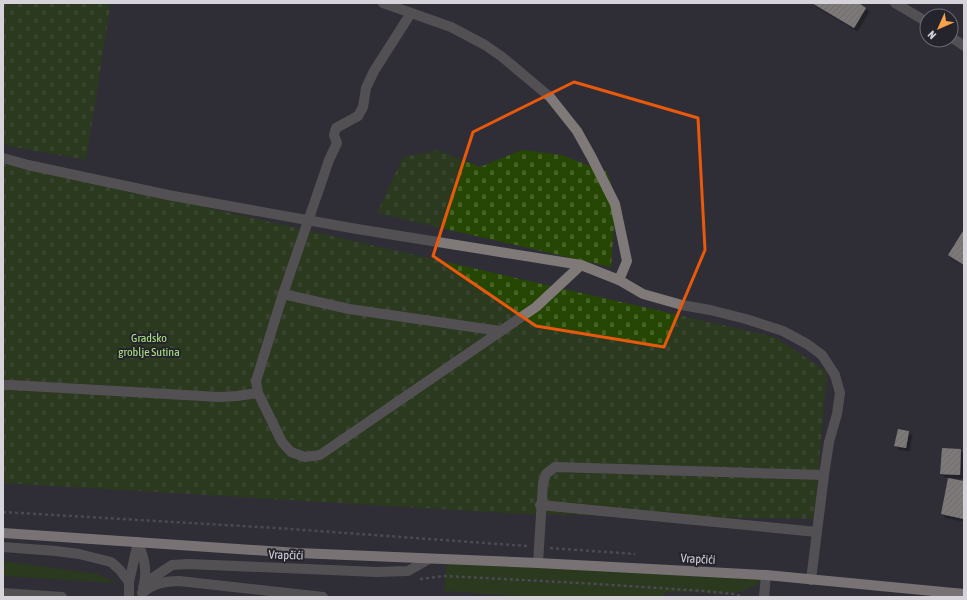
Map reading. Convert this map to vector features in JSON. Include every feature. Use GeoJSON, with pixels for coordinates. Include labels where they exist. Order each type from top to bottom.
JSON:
{"type":"FeatureCollection","features":[{"type":"Feature","properties":{"kind":"main road","name":"Vrapčići"},"geometry":{"type":"LineString","coordinates":[[3,532],[298,553],[538,563],[766,575],[941,594],[964,594]]}},
{"type":"Feature","properties":{"kind":"street"},"geometry":{"type":"LineString","coordinates":[[383,3],[451,27],[485,45],[501,56],[550,97],[577,131],[615,204],[627,261],[619,280]]}},
{"type":"Feature","properties":{"kind":"street"},"geometry":{"type":"LineString","coordinates":[[895,3],[919,17]]}},
{"type":"Feature","properties":{"kind":"street"},"geometry":{"type":"LineString","coordinates":[[411,13],[374,71],[366,88],[363,107],[358,116],[336,128],[334,135],[337,143],[329,160],[283,294],[256,381],[258,393],[282,442],[291,452],[304,457],[320,455],[536,307],[581,265]]}},
{"type":"Feature","properties":{"kind":"street"},"geometry":{"type":"LineString","coordinates":[[3,158],[28,165],[168,195],[309,221],[581,265],[619,280],[643,294],[746,319],[783,331],[807,344],[822,355],[835,375],[840,394],[824,475],[811,580]]}},
{"type":"Feature","properties":{"kind":"street"},"geometry":{"type":"LineString","coordinates":[[283,294],[349,309],[500,332]]}},
{"type":"Feature","properties":{"kind":"street"},"geometry":{"type":"LineString","coordinates":[[3,385],[219,397],[258,393]]}},
{"type":"Feature","properties":{"kind":"street"},"geometry":{"type":"LineString","coordinates":[[538,563],[540,505],[543,483],[546,474],[556,467],[824,475]]}},
{"type":"Feature","properties":{"kind":"street"},"geometry":{"type":"LineString","coordinates":[[540,505],[817,532]]}},
{"type":"Feature","properties":{"kind":"street"},"geometry":{"type":"LineString","coordinates":[[129,597],[129,582],[138,542]]}},
{"type":"Feature","properties":{"kind":"street"},"geometry":{"type":"LineString","coordinates":[[138,542],[145,562],[145,583],[141,595]]}},
{"type":"Feature","properties":{"kind":"street"},"geometry":{"type":"LineString","coordinates":[[3,547],[79,554],[110,562],[120,570],[129,582]]}},
{"type":"Feature","properties":{"kind":"street","name":"Vrapčići"},"geometry":{"type":"LineString","coordinates":[[145,583],[172,566],[188,564],[376,572],[408,570],[429,559]]}},
{"type":"Feature","properties":{"kind":"street"},"geometry":{"type":"LineString","coordinates":[[764,597],[766,575]]}},
{"type":"Feature","properties":{"kind":"street"},"geometry":{"type":"LineString","coordinates":[[141,595],[146,589],[164,581],[179,581],[238,592],[323,597]]}},
{"type":"Feature","properties":{"kind":"street"},"geometry":{"type":"LineString","coordinates":[[3,593],[25,596],[62,597]]}},
{"type":"Feature","properties":{"kind":"path"},"geometry":{"type":"LineString","coordinates":[[3,512],[276,528],[640,554]]}},
{"type":"Feature","properties":{"kind":"path"},"geometry":{"type":"LineString","coordinates":[[415,579],[445,576],[581,583],[704,591],[734,594],[743,597]]}},
{"type":"Feature","properties":{"kind":"highlighted area"},"geometry":{"type":"Polygon","coordinates":[[[574,82],[698,118],[705,250],[664,347],[536,326],[433,256],[473,132],[574,82]]]}},
{"type":"Feature","properties":{"kind":"green space"},"geometry":{"type":"Polygon","coordinates":[[[3,3],[111,3],[86,160],[3,145],[3,3]]]}},
{"type":"Feature","properties":{"kind":"green space"},"geometry":{"type":"Polygon","coordinates":[[[438,150],[480,167],[522,150],[561,155],[607,172],[616,198],[611,267],[377,213],[403,157],[438,150]]]}},
{"type":"Feature","properties":{"kind":"green space","name":"Gradsko groblje Sutina"},"geometry":{"type":"Polygon","coordinates":[[[3,161],[775,337],[827,372],[814,519],[522,514],[3,483],[3,161]]]}},
{"type":"Feature","properties":{"kind":"green space"},"geometry":{"type":"Polygon","coordinates":[[[447,560],[766,575],[755,586],[734,594],[666,592],[664,597],[530,597],[444,591],[447,560]]]}},
{"type":"Feature","properties":{"kind":"green space"},"geometry":{"type":"Polygon","coordinates":[[[3,561],[98,574],[117,583],[3,576],[3,561]]]}},
{"type":"Feature","properties":{"kind":"building"},"geometry":{"type":"Polygon","coordinates":[[[812,3],[859,3],[866,8],[854,28],[812,3]]]}},
{"type":"Feature","properties":{"kind":"building"},"geometry":{"type":"Polygon","coordinates":[[[963,231],[964,232],[964,265],[948,255],[963,231]]]}},
{"type":"Feature","properties":{"kind":"building"},"geometry":{"type":"Polygon","coordinates":[[[898,429],[909,431],[906,448],[894,446],[898,429]]]}},
{"type":"Feature","properties":{"kind":"building"},"geometry":{"type":"Polygon","coordinates":[[[942,448],[961,449],[960,475],[940,474],[942,448]]]}},
{"type":"Feature","properties":{"kind":"building"},"geometry":{"type":"Polygon","coordinates":[[[948,478],[964,481],[964,519],[941,514],[948,478]]]}}]}
